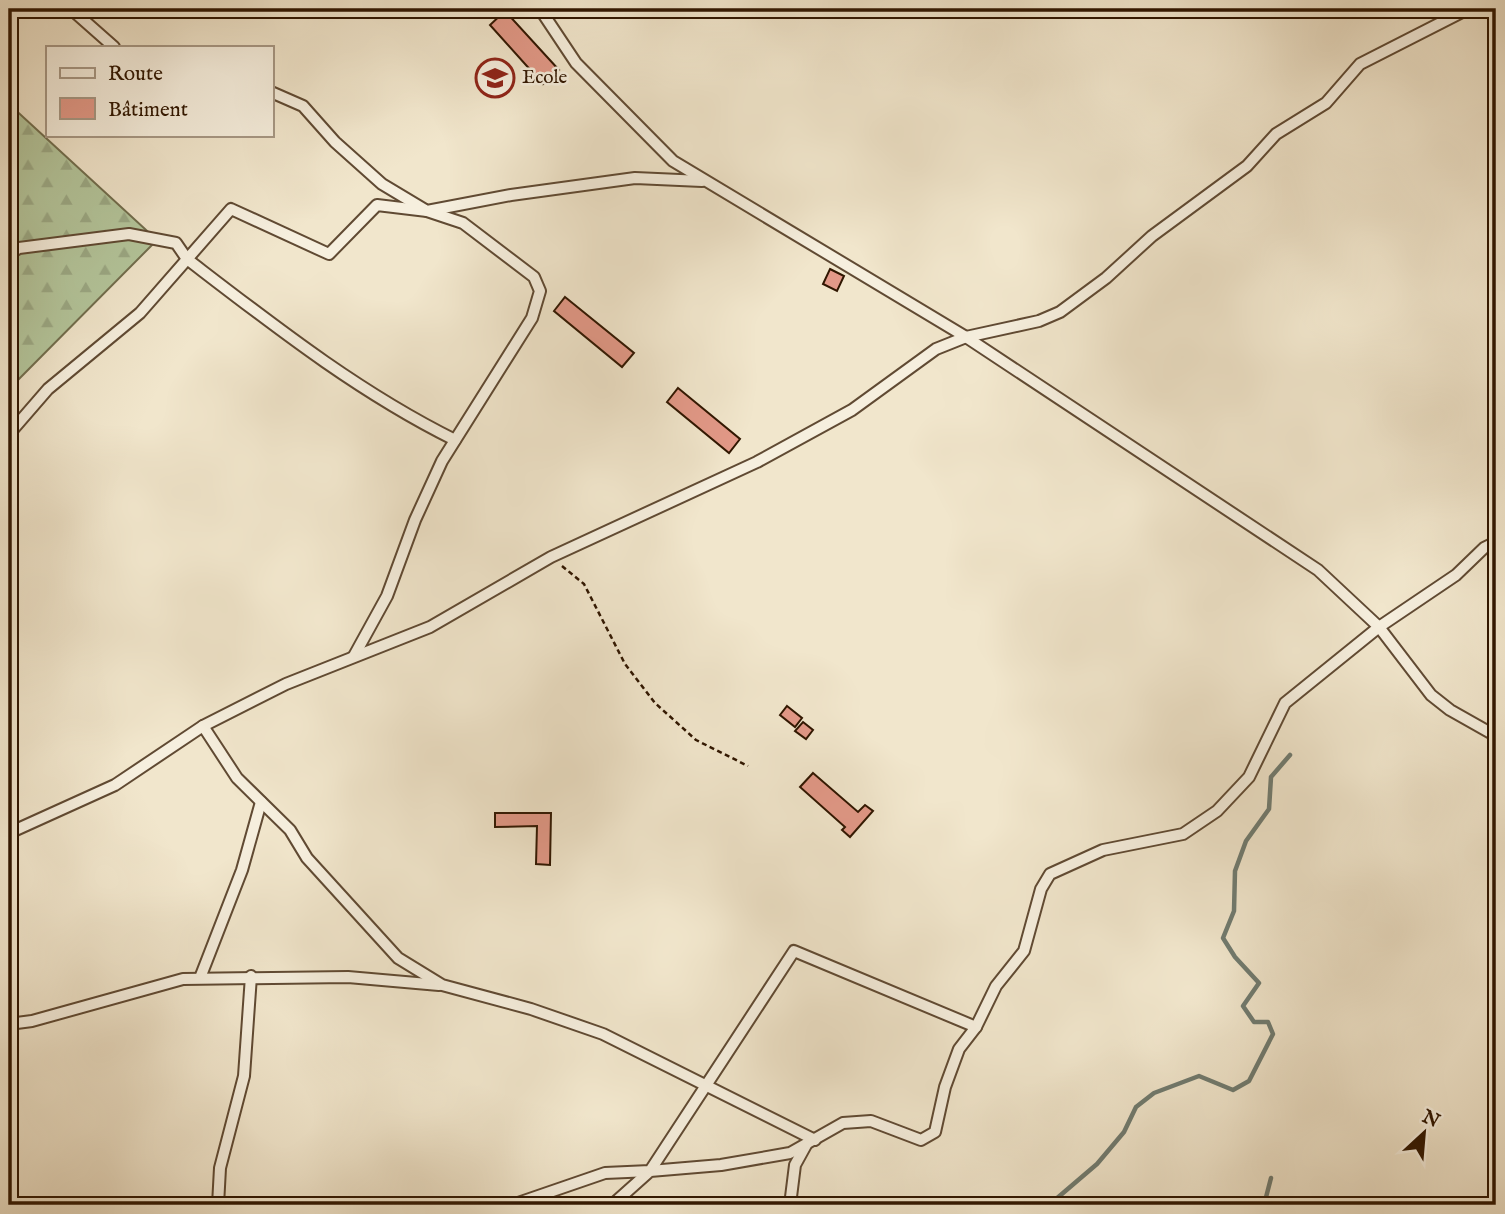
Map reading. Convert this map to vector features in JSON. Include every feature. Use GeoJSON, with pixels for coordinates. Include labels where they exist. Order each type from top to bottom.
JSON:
{"type":"FeatureCollection","features":[{"type":"Feature","properties":{"kind":"street"},"geometry":{"type":"LineString","coordinates":[[71,9],[113,46]]}},
{"type":"Feature","properties":{"kind":"street"},"geometry":{"type":"LineString","coordinates":[[540,9],[576,63],[673,161],[966,337],[1318,570],[1379,627],[1431,695],[1450,710],[1496,736]]}},
{"type":"Feature","properties":{"kind":"street"},"geometry":{"type":"LineString","coordinates":[[9,833],[116,785],[203,726],[286,684],[430,627],[551,557],[757,462],[852,410],[936,349],[966,337],[1039,321],[1060,312],[1106,278],[1152,236],[1247,166],[1276,134],[1326,103],[1360,64],[1468,9]]}},
{"type":"Feature","properties":{"kind":"street"},"geometry":{"type":"LineString","coordinates":[[273,93],[303,106],[334,142],[382,184],[427,211],[511,195],[635,178],[705,181]]}},
{"type":"Feature","properties":{"kind":"street"},"geometry":{"type":"LineString","coordinates":[[9,434],[48,389],[140,313],[231,209],[329,254],[377,205],[427,211],[463,223],[534,277],[540,290],[533,318],[455,440],[415,520],[387,596],[354,656]]}},
{"type":"Feature","properties":{"kind":"street"},"geometry":{"type":"LineString","coordinates":[[9,254],[19,248],[129,234],[176,243],[187,259],[308,351],[407,416],[455,440]]}},
{"type":"Feature","properties":{"kind":"street"},"geometry":{"type":"LineString","coordinates":[[512,1205],[605,1173],[748,1161],[790,1153],[843,1123],[871,1121],[921,1140],[927,1139],[934,1132],[945,1087],[960,1049],[976,1027],[996,986],[1024,951],[1041,890],[1049,874],[1103,850],[1183,834],[1217,811],[1249,777],[1285,703],[1379,627],[1456,575],[1496,542]]}},
{"type":"Feature","properties":{"kind":"street"},"geometry":{"type":"LineString","coordinates":[[203,726],[237,778],[290,830],[307,858],[398,958],[442,985]]}},
{"type":"Feature","properties":{"kind":"street"},"geometry":{"type":"LineString","coordinates":[[200,978],[242,870],[261,802]]}},
{"type":"Feature","properties":{"kind":"street"},"geometry":{"type":"LineString","coordinates":[[612,1205],[650,1171],[794,951],[976,1027]]}},
{"type":"Feature","properties":{"kind":"street"},"geometry":{"type":"LineString","coordinates":[[9,1024],[32,1021],[183,979],[251,976],[348,977],[442,985],[531,1009],[603,1034],[810,1143]]}},
{"type":"Feature","properties":{"kind":"street"},"geometry":{"type":"LineString","coordinates":[[218,1205],[220,1168],[244,1076],[251,976]]}},
{"type":"Feature","properties":{"kind":"street"},"geometry":{"type":"LineString","coordinates":[[790,1205],[795,1165],[810,1143]]}},
{"type":"Feature","properties":{"kind":"path"},"geometry":{"type":"LineString","coordinates":[[551,557],[584,584],[625,664],[655,703],[696,740],[748,766]]}},
{"type":"Feature","properties":{"kind":"green space"},"geometry":{"type":"Polygon","coordinates":[[[9,106],[157,240],[9,389],[9,106]]]}},
{"type":"Feature","properties":{"kind":"building"},"geometry":{"type":"Polygon","coordinates":[[[505,11],[559,70],[543,84],[490,25],[505,11]]]}},
{"type":"Feature","properties":{"kind":"building"},"geometry":{"type":"Polygon","coordinates":[[[830,269],[844,276],[837,291],[823,284],[830,269]]]}},
{"type":"Feature","properties":{"kind":"building"},"geometry":{"type":"Polygon","coordinates":[[[565,297],[634,353],[622,367],[554,311],[565,297]]]}},
{"type":"Feature","properties":{"kind":"building"},"geometry":{"type":"Polygon","coordinates":[[[678,388],[740,439],[729,453],[667,402],[678,388]]]}},
{"type":"Feature","properties":{"kind":"building"},"geometry":{"type":"Polygon","coordinates":[[[787,706],[802,718],[795,727],[780,715],[787,706]]]}},
{"type":"Feature","properties":{"kind":"building"},"geometry":{"type":"Polygon","coordinates":[[[803,722],[813,730],[806,739],[795,731],[803,722]]]}},
{"type":"Feature","properties":{"kind":"building"},"geometry":{"type":"Polygon","coordinates":[[[813,773],[858,812],[865,805],[873,811],[850,837],[842,830],[845,827],[800,787],[813,773]]]}},
{"type":"Feature","properties":{"kind":"building"},"geometry":{"type":"Polygon","coordinates":[[[495,813],[551,813],[550,865],[536,864],[537,826],[495,827],[495,813]]]}},
{"type":"Feature","properties":{"kind":"waterway"},"geometry":{"type":"LineString","coordinates":[[1049,1205],[1097,1164],[1124,1132],[1136,1107],[1154,1093],[1199,1076],[1233,1090],[1249,1081],[1273,1034],[1268,1022],[1254,1022],[1243,1006],[1259,983],[1235,957],[1223,938],[1234,911],[1235,871],[1246,841],[1269,809],[1271,777],[1290,755]]}},
{"type":"Feature","properties":{"kind":"waterway"},"geometry":{"type":"LineString","coordinates":[[1264,1205],[1271,1178]]}},
{"type":"Feature","properties":{"kind":"place","name":"Ecole"},"geometry":{"type":"Point","coordinates":[495,78]}}]}
